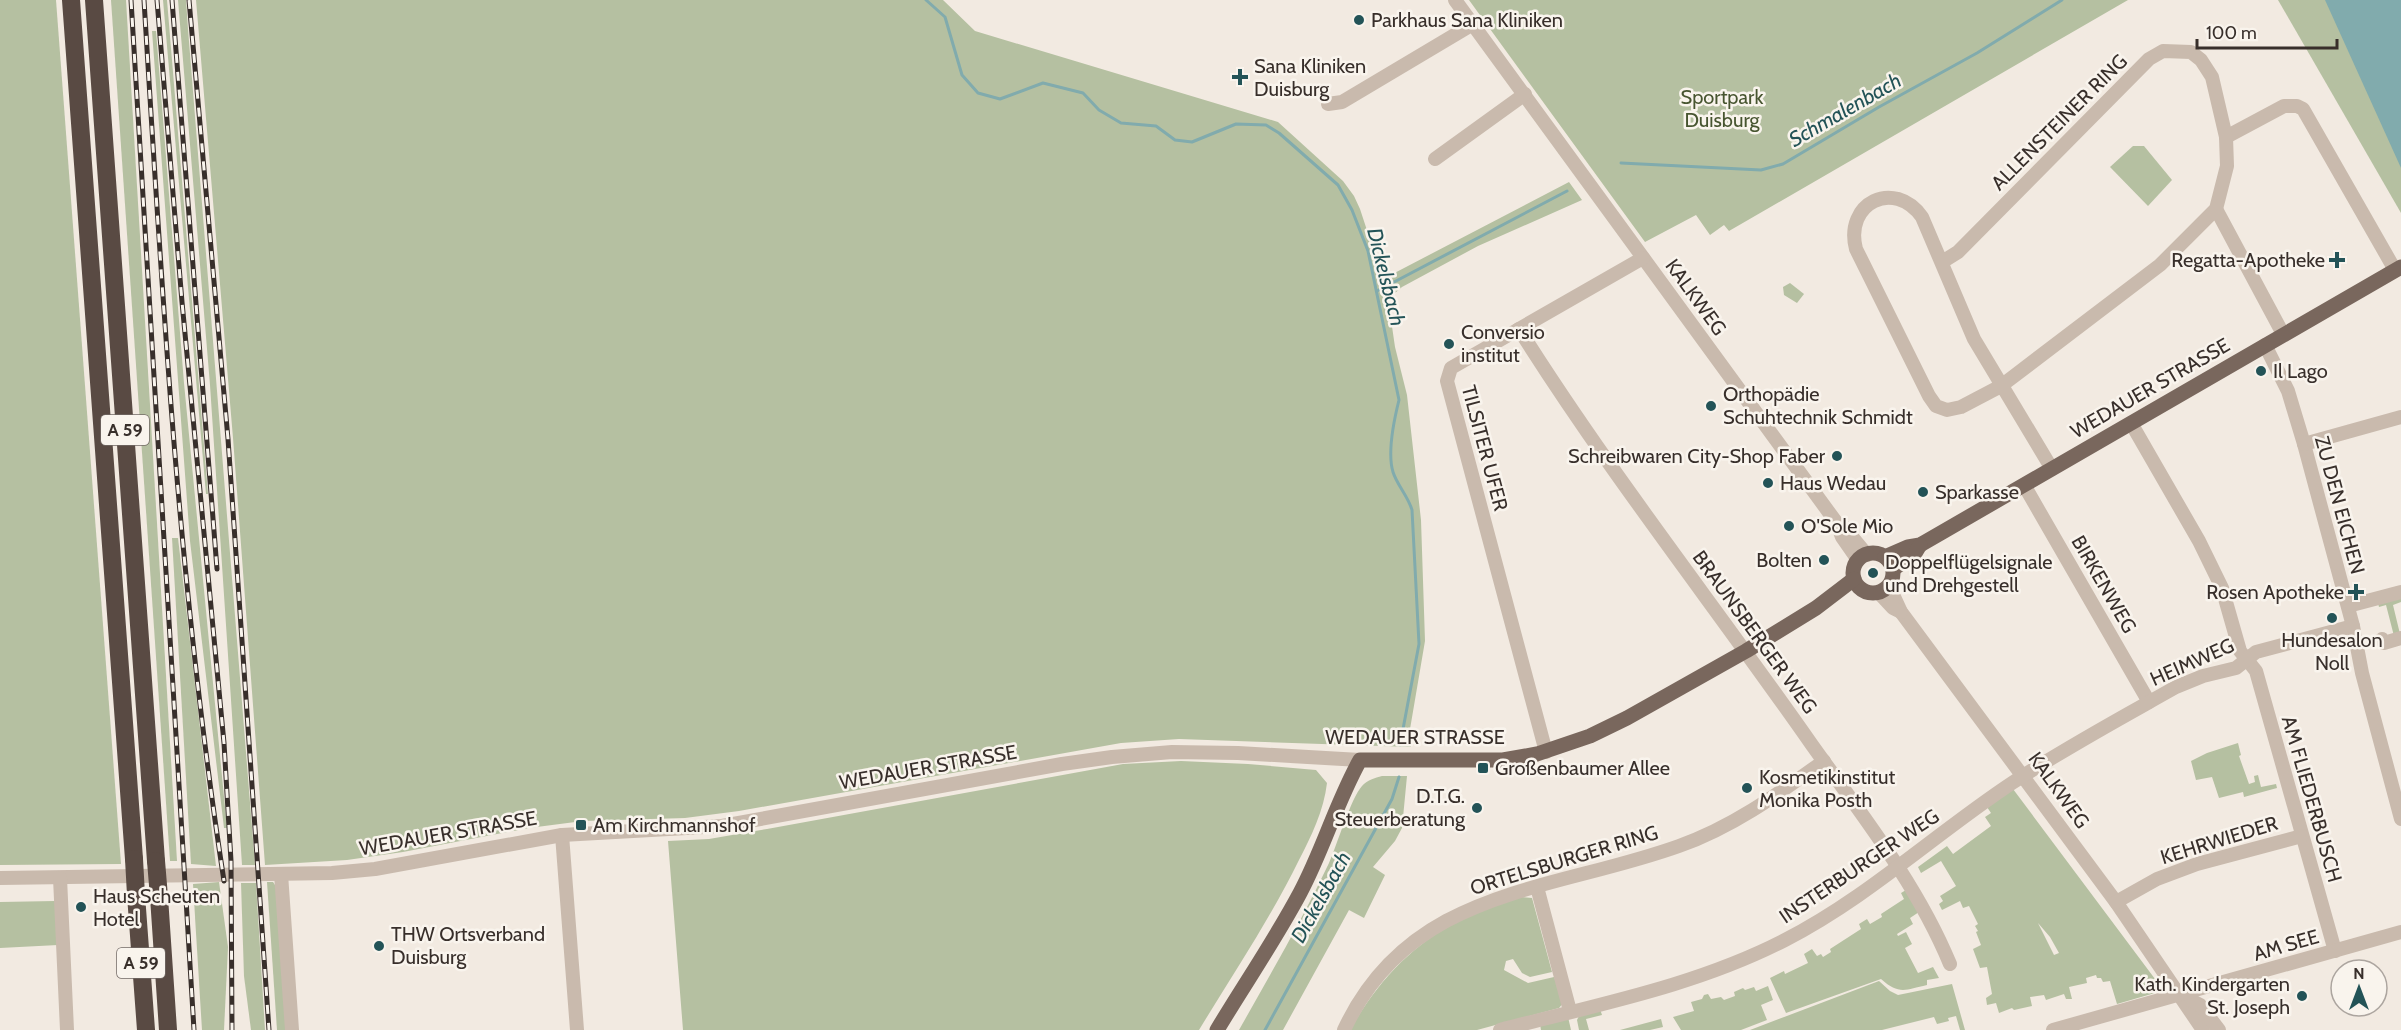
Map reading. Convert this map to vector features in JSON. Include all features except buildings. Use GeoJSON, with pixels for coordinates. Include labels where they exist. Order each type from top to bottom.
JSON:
{"type":"FeatureCollection","features":[{"type":"Feature","properties":{"kind":"highway","name":"A 59"},"geometry":{"type":"LineString","coordinates":[[71,0],[146,1030]]}},
{"type":"Feature","properties":{"kind":"highway","name":"A 59"},"geometry":{"type":"LineString","coordinates":[[94,0],[168,1030]]}},
{"type":"Feature","properties":{"kind":"main road","name":"WEDAUER STRASSE"},"geometry":{"type":"LineString","coordinates":[[1889,564],[1914,555],[1920,545],[2398,268]]}},
{"type":"Feature","properties":{"kind":"main road"},"geometry":{"type":"LineString","coordinates":[[1876,554],[1889,564],[1893,578],[1884,589],[1869,593],[1857,584],[1854,569],[1862,557],[1876,554]]}},
{"type":"Feature","properties":{"kind":"main road","name":"WEDAUER STRASSE"},"geometry":{"type":"LineString","coordinates":[[1359,760],[1503,760],[1546,752],[1590,736],[1627,718],[1746,651],[1828,600],[1835,592],[1857,584]]}},
{"type":"Feature","properties":{"kind":"main road"},"geometry":{"type":"LineString","coordinates":[[1217,1030],[1299,894],[1323,844],[1344,789],[1359,760]]}},
{"type":"Feature","properties":{"kind":"street","name":"KALKWEG"},"geometry":{"type":"LineString","coordinates":[[1455,0],[1836,522],[1846,529],[1862,557]]}},
{"type":"Feature","properties":{"kind":"street"},"geometry":{"type":"LineString","coordinates":[[1329,104],[1342,102],[1473,24]]}},
{"type":"Feature","properties":{"kind":"street","name":"ALLENSTEINER RING"},"geometry":{"type":"LineString","coordinates":[[2163,51],[2191,52],[2201,60],[2212,77],[2226,137],[2228,166],[2216,209],[2160,265],[2001,386],[1961,407],[1947,410],[1936,406],[1856,249],[1853,238],[1859,215],[1869,203],[1883,198],[1897,198],[1911,204],[1923,217],[1942,262],[1958,252],[2149,59],[2163,51]]}},
{"type":"Feature","properties":{"kind":"street"},"geometry":{"type":"LineString","coordinates":[[1435,159],[1525,94]]}},
{"type":"Feature","properties":{"kind":"street"},"geometry":{"type":"LineString","coordinates":[[2226,137],[2284,106],[2297,105],[2302,109],[2398,268]]}},
{"type":"Feature","properties":{"kind":"street"},"geometry":{"type":"LineString","coordinates":[[2216,209],[2283,334]]}},
{"type":"Feature","properties":{"kind":"street","name":"TILSITER UFER"},"geometry":{"type":"LineString","coordinates":[[1546,752],[1447,381],[1451,368],[1643,258]]}},
{"type":"Feature","properties":{"kind":"street"},"geometry":{"type":"LineString","coordinates":[[1942,262],[1974,339],[2052,469]]}},
{"type":"Feature","properties":{"kind":"street","name":"BRAUNSBERGER WEG"},"geometry":{"type":"LineString","coordinates":[[1519,329],[1580,423],[1746,651],[1898,866],[1920,903],[1950,964]]}},
{"type":"Feature","properties":{"kind":"street","name":"ZU DEN EICHEN"},"geometry":{"type":"LineString","coordinates":[[2265,345],[2288,391],[2304,444],[2348,606],[2362,673],[2401,819]]}},
{"type":"Feature","properties":{"kind":"street"},"geometry":{"type":"LineString","coordinates":[[2304,444],[2401,417]]}},
{"type":"Feature","properties":{"kind":"street","name":"AM FLIEDERBUSCH"},"geometry":{"type":"LineString","coordinates":[[2131,423],[2199,541],[2222,588],[2240,651],[2256,671],[2335,951]]}},
{"type":"Feature","properties":{"kind":"street","name":"BIRKENWEG"},"geometry":{"type":"LineString","coordinates":[[2024,485],[2149,702]]}},
{"type":"Feature","properties":{"kind":"street","name":"KALKWEG"},"geometry":{"type":"LineString","coordinates":[[1884,589],[1893,608],[1901,612],[2116,902],[2203,1030]]}},
{"type":"Feature","properties":{"kind":"street"},"geometry":{"type":"LineString","coordinates":[[2348,606],[2401,591]]}},
{"type":"Feature","properties":{"kind":"street","name":"HEIMWEG"},"geometry":{"type":"LineString","coordinates":[[2024,776],[2149,702],[2194,680],[2236,668],[2256,652],[2353,626]]}},
{"type":"Feature","properties":{"kind":"street"},"geometry":{"type":"LineString","coordinates":[[2382,639],[2384,643],[2401,638]]}},
{"type":"Feature","properties":{"kind":"street","name":"WEDAUER STRASSE"},"geometry":{"type":"LineString","coordinates":[[0,878],[332,873],[375,869],[562,835],[722,826],[1062,764],[1112,757],[1172,752],[1238,753],[1359,760]]}},
{"type":"Feature","properties":{"kind":"street","name":"ORTELSBURGER RING"},"geometry":{"type":"LineString","coordinates":[[1344,1030],[1376,979],[1406,947],[1447,919],[1472,907],[1652,855],[1707,834],[1770,800],[1824,761]]}},
{"type":"Feature","properties":{"kind":"street","name":"INSTERBURGER WEG"},"geometry":{"type":"LineString","coordinates":[[1500,1030],[1706,974],[1742,961],[1786,940],[1835,911],[2024,776]]}},
{"type":"Feature","properties":{"kind":"street"},"geometry":{"type":"LineString","coordinates":[[562,835],[577,1030]]}},
{"type":"Feature","properties":{"kind":"street","name":"KEHRWIEDER"},"geometry":{"type":"LineString","coordinates":[[2116,902],[2157,879],[2197,864],[2302,836]]}},
{"type":"Feature","properties":{"kind":"street"},"geometry":{"type":"LineString","coordinates":[[281,874],[292,1030]]}},
{"type":"Feature","properties":{"kind":"street"},"geometry":{"type":"LineString","coordinates":[[60,878],[68,1030]]}},
{"type":"Feature","properties":{"kind":"street"},"geometry":{"type":"LineString","coordinates":[[1537,887],[1570,1011]]}},
{"type":"Feature","properties":{"kind":"street","name":"AM SEE"},"geometry":{"type":"LineString","coordinates":[[2053,1030],[2401,932]]}},
{"type":"Feature","properties":{"kind":"street","name":"KALKWEG"},"geometry":{"type":"LineString","coordinates":[[2181,995],[2200,1005],[2219,1030]]}},
{"type":"Feature","properties":{"kind":"green space"},"geometry":{"type":"Polygon","coordinates":[[[0,0],[56,0],[121,864],[0,865],[0,0]]]}},
{"type":"Feature","properties":{"kind":"green space"},"geometry":{"type":"Polygon","coordinates":[[[111,0],[126,0],[177,861],[170,861],[111,0]]]}},
{"type":"Feature","properties":{"kind":"green space"},"geometry":{"type":"Polygon","coordinates":[[[163,0],[167,0],[208,494],[206,494],[163,0]]]}},
{"type":"Feature","properties":{"kind":"green space"},"geometry":{"type":"Polygon","coordinates":[[[178,0],[186,0],[255,865],[242,865],[210,385],[178,0]]]}},
{"type":"Feature","properties":{"kind":"green space"},"geometry":{"type":"Polygon","coordinates":[[[196,0],[943,0],[975,31],[1278,122],[1343,181],[1354,196],[1383,279],[1569,182],[1582,200],[1478,246],[1402,287],[1388,299],[1395,347],[1407,395],[1421,520],[1425,641],[1409,735],[1411,747],[1179,739],[1121,743],[739,811],[685,818],[583,821],[529,828],[403,852],[347,860],[265,865],[233,438],[196,0]]]}},
{"type":"Feature","properties":{"kind":"green space","name":"Sportpark Duisburg"},"geometry":{"type":"Polygon","coordinates":[[[1469,0],[2128,0],[1729,231],[1724,225],[1710,235],[1696,215],[1645,242],[1469,0]]]}},
{"type":"Feature","properties":{"kind":"green space"},"geometry":{"type":"Polygon","coordinates":[[[2278,0],[2401,0],[2401,213],[2278,0]]]}},
{"type":"Feature","properties":{"kind":"green space"},"geometry":{"type":"Polygon","coordinates":[[[152,31],[156,31],[184,383],[227,828],[224,828],[190,541],[152,31]]]}},
{"type":"Feature","properties":{"kind":"green space"},"geometry":{"type":"Polygon","coordinates":[[[2133,146],[2144,146],[2172,180],[2148,206],[2110,167],[2133,146]]]}},
{"type":"Feature","properties":{"kind":"green space"},"geometry":{"type":"Polygon","coordinates":[[[1790,283],[1804,294],[1797,303],[1784,295],[1783,287],[1790,283]]]}},
{"type":"Feature","properties":{"kind":"green space"},"geometry":{"type":"Polygon","coordinates":[[[172,538],[178,538],[216,866],[191,864],[172,538]]]}},
{"type":"Feature","properties":{"kind":"green space"},"geometry":{"type":"Polygon","coordinates":[[[2401,597],[2401,602],[2393,605],[2400,634],[2394,636],[2386,605],[2379,607],[2378,603],[2401,597]]]}},
{"type":"Feature","properties":{"kind":"green space"},"geometry":{"type":"Polygon","coordinates":[[[2238,743],[2241,755],[2239,756],[2249,784],[2255,782],[2254,776],[2258,775],[2261,787],[2276,784],[2277,788],[2244,797],[2243,792],[2219,798],[2212,777],[2196,780],[2191,761],[2238,743]]]}},
{"type":"Feature","properties":{"kind":"green space"},"geometry":{"type":"Polygon","coordinates":[[[1181,761],[1316,770],[1327,783],[1316,823],[1288,882],[1199,1030],[683,1030],[668,841],[709,839],[1123,764],[1181,761]]]}},
{"type":"Feature","properties":{"kind":"green space"},"geometry":{"type":"Polygon","coordinates":[[[1382,776],[1407,776],[1402,828],[1395,841],[1373,867],[1385,875],[1364,918],[1349,910],[1283,1030],[1239,1030],[1319,884],[1358,792],[1366,782],[1382,776]]]}},
{"type":"Feature","properties":{"kind":"green space"},"geometry":{"type":"Polygon","coordinates":[[[2013,789],[2155,979],[2157,987],[2155,993],[2117,1004],[2110,981],[2103,982],[2096,975],[2086,978],[2087,983],[2069,987],[2072,999],[2066,999],[2064,994],[2046,1000],[2044,995],[2030,997],[2032,1006],[2014,1010],[2012,1008],[1999,1013],[1996,1003],[1987,1005],[1986,998],[1992,994],[1987,967],[1980,968],[1973,949],[1981,945],[1975,926],[1978,924],[1969,906],[1963,908],[1960,901],[1942,910],[1939,904],[1943,901],[1940,896],[1956,886],[1941,861],[1921,873],[1918,867],[1947,846],[1953,854],[1991,826],[1985,817],[1991,813],[1987,807],[2013,789]],[[2038,923],[2054,955],[2059,953],[2050,937],[2038,923]]]}},
{"type":"Feature","properties":{"kind":"green space"},"geometry":{"type":"Polygon","coordinates":[[[219,882],[228,947],[224,1030],[202,1030],[193,884],[219,882]]]}},
{"type":"Feature","properties":{"kind":"green space"},"geometry":{"type":"Polygon","coordinates":[[[267,882],[273,882],[277,888],[287,1030],[277,1030],[267,882]]]}},
{"type":"Feature","properties":{"kind":"green space"},"geometry":{"type":"Polygon","coordinates":[[[241,883],[256,883],[265,1030],[251,1030],[244,976],[241,883]]]}},
{"type":"Feature","properties":{"kind":"green space"},"geometry":{"type":"Polygon","coordinates":[[[1906,890],[1919,912],[1910,918],[1913,924],[1897,934],[1898,936],[1906,932],[1912,944],[1905,948],[1918,973],[1933,967],[1939,978],[1927,980],[1927,985],[1903,990],[1881,979],[1786,1013],[1770,978],[1808,963],[1804,954],[1812,949],[1817,956],[1821,954],[1823,957],[1831,952],[1830,949],[1861,929],[1859,924],[1867,919],[1870,924],[1904,899],[1901,893],[1906,890]]]}},
{"type":"Feature","properties":{"kind":"green space"},"geometry":{"type":"Polygon","coordinates":[[[1522,897],[1532,898],[1552,972],[1530,977],[1522,973],[1513,959],[1506,961],[1504,970],[1528,983],[1554,977],[1564,1002],[1559,1008],[1477,1030],[1350,1030],[1384,981],[1426,941],[1467,915],[1522,897]]]}},
{"type":"Feature","properties":{"kind":"green space"},"geometry":{"type":"Polygon","coordinates":[[[55,901],[58,945],[0,948],[0,902],[55,901]]]}},
{"type":"Feature","properties":{"kind":"green space"},"geometry":{"type":"Polygon","coordinates":[[[1879,981],[1898,995],[1952,984],[1965,1030],[1960,1030],[1956,1016],[1948,1018],[1949,1021],[1937,1024],[1934,1017],[1882,1030],[1750,1030],[1879,981]]]}},
{"type":"Feature","properties":{"kind":"green space"},"geometry":{"type":"Polygon","coordinates":[[[1768,986],[1773,1000],[1761,1005],[1767,1020],[1741,1030],[1681,1030],[1673,1017],[1694,1011],[1691,1002],[1702,999],[1704,995],[1708,994],[1711,999],[1721,997],[1724,1000],[1735,996],[1734,992],[1743,988],[1745,990],[1754,987],[1756,991],[1768,986]]]}},
{"type":"Feature","properties":{"kind":"green space"},"geometry":{"type":"Polygon","coordinates":[[[1600,1009],[1602,1015],[1586,1019],[1589,1030],[1579,1030],[1577,1020],[1579,1016],[1600,1009]]]}},
{"type":"Feature","properties":{"kind":"green space"},"geometry":{"type":"Polygon","coordinates":[[[1568,1017],[1571,1030],[1541,1030],[1540,1024],[1568,1017]]]}},
{"type":"Feature","properties":{"kind":"green space"},"geometry":{"type":"Polygon","coordinates":[[[1661,1019],[1663,1027],[1650,1030],[1620,1030],[1661,1019]]]}},
{"type":"Feature","properties":{"kind":"water"},"geometry":{"type":"Polygon","coordinates":[[[2325,0],[2401,0],[2401,168],[2325,0]]]}},
{"type":"Feature","properties":{"kind":"waterway","name":"Dickelsbach"},"geometry":{"type":"LineString","coordinates":[[926,0],[945,17],[962,75],[978,93],[1000,99],[1043,83],[1083,93],[1099,110],[1121,123],[1156,126],[1175,140],[1192,142],[1236,124],[1266,125],[1279,133],[1338,185],[1352,210],[1368,251],[1399,400],[1392,436],[1391,464],[1412,510],[1419,644],[1400,745]]}},
{"type":"Feature","properties":{"kind":"waterway","name":"Schmalenbach"},"geometry":{"type":"LineString","coordinates":[[1621,163],[1761,170],[1783,164],[1977,53],[2062,0]]}},
{"type":"Feature","properties":{"kind":"waterway"},"geometry":{"type":"LineString","coordinates":[[1377,291],[1567,191]]}},
{"type":"Feature","properties":{"kind":"waterway","name":"Dickelsbach"},"geometry":{"type":"LineString","coordinates":[[1265,1030],[1392,799],[1399,777]]}},
{"type":"Feature","properties":{"kind":"railway"},"geometry":{"type":"LineString","coordinates":[[131,0],[194,1030]]}},
{"type":"Feature","properties":{"kind":"railway"},"geometry":{"type":"LineString","coordinates":[[144,0],[174,441],[195,662],[224,881]]}},
{"type":"Feature","properties":{"kind":"railway"},"geometry":{"type":"LineString","coordinates":[[157,0],[182,302],[224,743],[231,861],[232,1030]]}},
{"type":"Feature","properties":{"kind":"railway"},"geometry":{"type":"LineString","coordinates":[[172,0],[217,569]]}},
{"type":"Feature","properties":{"kind":"railway"},"geometry":{"type":"LineString","coordinates":[[189,0],[228,439],[269,1030]]}},
{"type":"Feature","properties":{"kind":"place","name":"Parkhaus Sana Kliniken"},"geometry":{"type":"Point","coordinates":[1359,20]}},
{"type":"Feature","properties":{"kind":"place","name":"Sana Kliniken Duisburg"},"geometry":{"type":"Point","coordinates":[1240,77]}},
{"type":"Feature","properties":{"kind":"place","name":"Regatta-Apotheke"},"geometry":{"type":"Point","coordinates":[2337,260]}},
{"type":"Feature","properties":{"kind":"place","name":"Conversio institut"},"geometry":{"type":"Point","coordinates":[1449,344]}},
{"type":"Feature","properties":{"kind":"place","name":"Il Lago"},"geometry":{"type":"Point","coordinates":[2261,371]}},
{"type":"Feature","properties":{"kind":"place","name":"Orthopädie Schuhtechnik Schmidt"},"geometry":{"type":"Point","coordinates":[1711,406]}},
{"type":"Feature","properties":{"kind":"place","name":"Schreibwaren City-Shop Faber"},"geometry":{"type":"Point","coordinates":[1837,456]}},
{"type":"Feature","properties":{"kind":"place","name":"Haus Wedau"},"geometry":{"type":"Point","coordinates":[1768,483]}},
{"type":"Feature","properties":{"kind":"place","name":"Sparkasse"},"geometry":{"type":"Point","coordinates":[1923,492]}},
{"type":"Feature","properties":{"kind":"place","name":"O'Sole Mio"},"geometry":{"type":"Point","coordinates":[1789,526]}},
{"type":"Feature","properties":{"kind":"place","name":"Bolten"},"geometry":{"type":"Point","coordinates":[1824,560]}},
{"type":"Feature","properties":{"kind":"place","name":"Doppelflügelsignale und Drehgestell"},"geometry":{"type":"Point","coordinates":[1873,573]}},
{"type":"Feature","properties":{"kind":"place","name":"Rosen Apotheke"},"geometry":{"type":"Point","coordinates":[2356,592]}},
{"type":"Feature","properties":{"kind":"place","name":"Hundesalon Noll"},"geometry":{"type":"Point","coordinates":[2332,618]}},
{"type":"Feature","properties":{"kind":"place","name":"Großenbaumer Allee"},"geometry":{"type":"Point","coordinates":[1483,768]}},
{"type":"Feature","properties":{"kind":"place","name":"Kosmetikinstitut Monika Posth"},"geometry":{"type":"Point","coordinates":[1747,788]}},
{"type":"Feature","properties":{"kind":"place","name":"D.T.G. Steuerberatung"},"geometry":{"type":"Point","coordinates":[1477,808]}},
{"type":"Feature","properties":{"kind":"place","name":"Am Kirchmannshof"},"geometry":{"type":"Point","coordinates":[581,825]}},
{"type":"Feature","properties":{"kind":"place","name":"Haus Scheuten Hotel"},"geometry":{"type":"Point","coordinates":[81,907]}},
{"type":"Feature","properties":{"kind":"place","name":"THW Ortsverband Duisburg"},"geometry":{"type":"Point","coordinates":[379,946]}},
{"type":"Feature","properties":{"kind":"place","name":"Kath. Kindergarten St. Joseph"},"geometry":{"type":"Point","coordinates":[2302,996]}}]}
